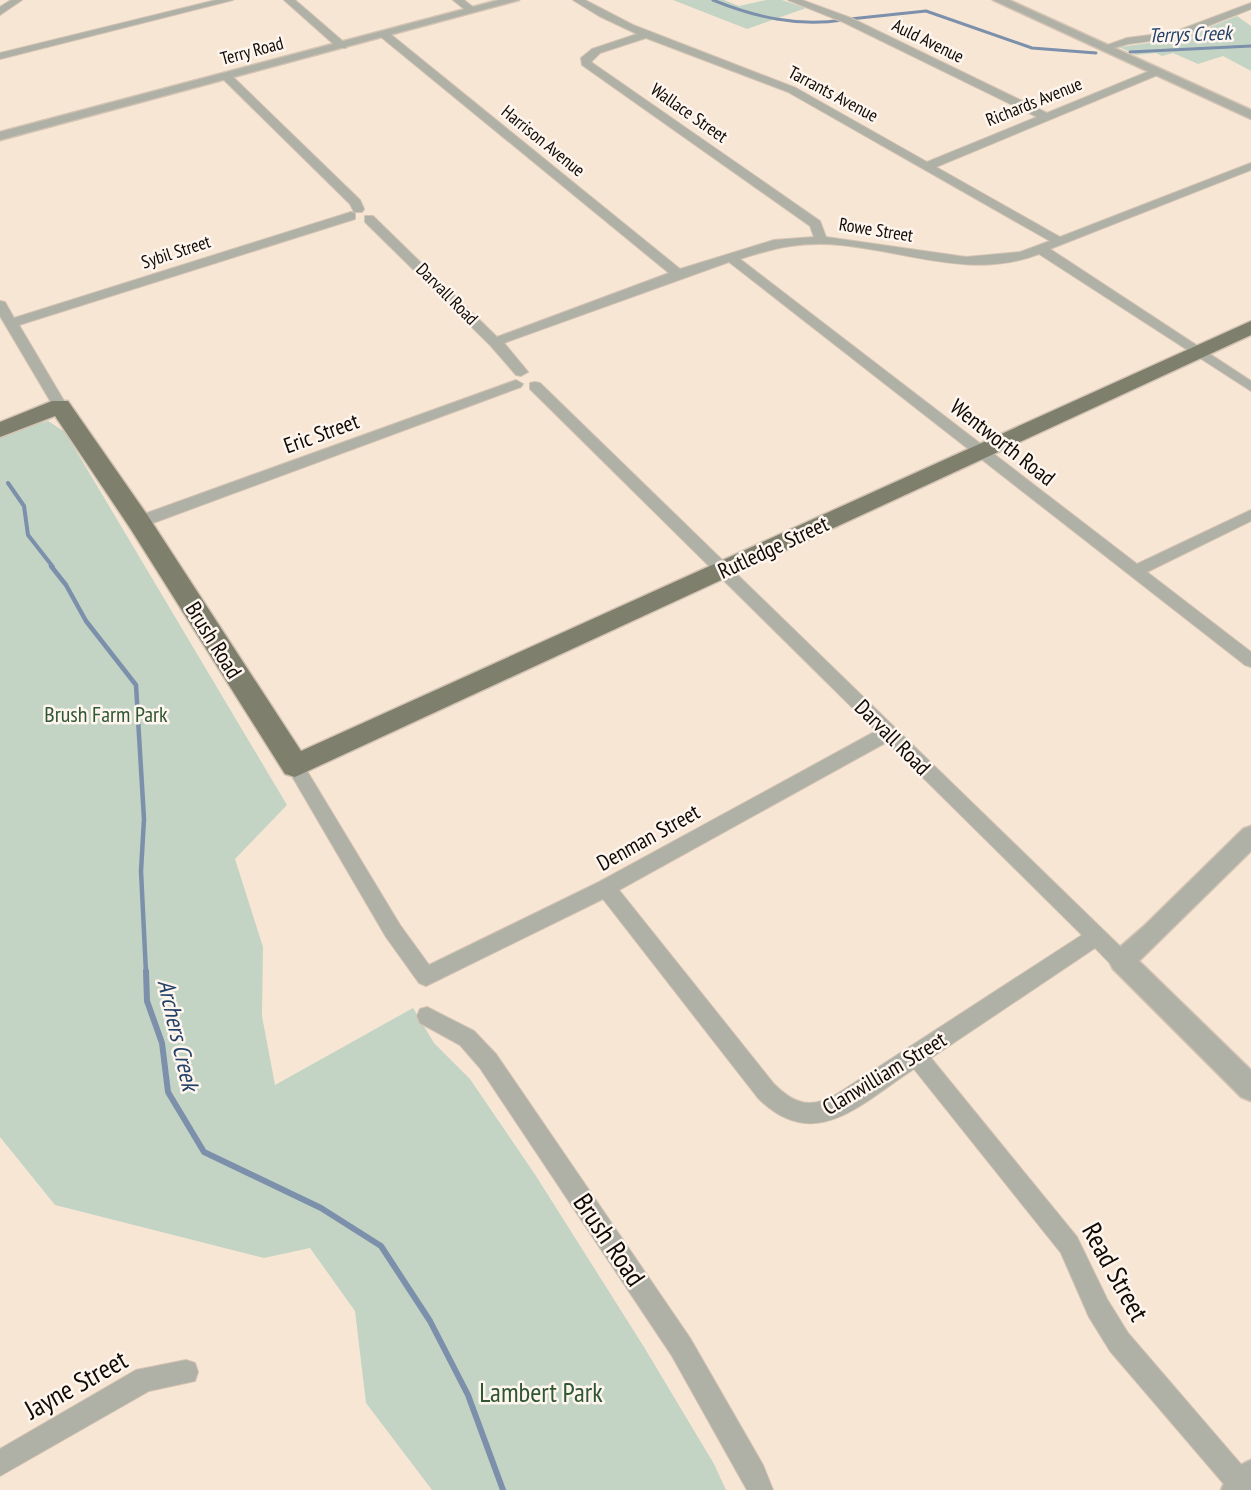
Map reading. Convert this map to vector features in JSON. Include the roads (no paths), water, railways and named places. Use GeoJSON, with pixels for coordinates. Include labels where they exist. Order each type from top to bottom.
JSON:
{"type":"FeatureCollection","features":[{"type":"Feature","properties":{"kind":"main road","name":"Rutledge Street"},"geometry":{"type":"LineString","coordinates":[[295,766],[1251,327]]}},
{"type":"Feature","properties":{"kind":"main road"},"geometry":{"type":"LineString","coordinates":[[0,430],[60,406]]}},
{"type":"Feature","properties":{"kind":"main road","name":"Brush Road"},"geometry":{"type":"LineString","coordinates":[[60,406],[139,522],[295,766]]}},
{"type":"Feature","properties":{"kind":"street"},"geometry":{"type":"LineString","coordinates":[[0,12],[17,0]]}},
{"type":"Feature","properties":{"kind":"street"},"geometry":{"type":"LineString","coordinates":[[0,56],[228,0]]}},
{"type":"Feature","properties":{"kind":"street"},"geometry":{"type":"LineString","coordinates":[[289,0],[342,46]]}},
{"type":"Feature","properties":{"kind":"street"},"geometry":{"type":"LineString","coordinates":[[458,0],[473,11]]}},
{"type":"Feature","properties":{"kind":"street","name":"Terry Road"},"geometry":{"type":"LineString","coordinates":[[0,136],[513,0]]}},
{"type":"Feature","properties":{"kind":"street","name":"Tarrants Avenue"},"geometry":{"type":"LineString","coordinates":[[578,0],[647,34],[748,70],[792,90],[1061,242]]}},
{"type":"Feature","properties":{"kind":"street","name":"Auld Avenue"},"geometry":{"type":"LineString","coordinates":[[794,0],[847,20],[1046,117]]}},
{"type":"Feature","properties":{"kind":"street"},"geometry":{"type":"LineString","coordinates":[[999,0],[1251,115]]}},
{"type":"Feature","properties":{"kind":"street"},"geometry":{"type":"LineString","coordinates":[[1104,48],[1127,41],[1176,35],[1251,6]]}},
{"type":"Feature","properties":{"kind":"street","name":"Wallace Street"},"geometry":{"type":"LineString","coordinates":[[647,34],[596,51],[586,58],[586,63],[816,224],[821,240]]}},
{"type":"Feature","properties":{"kind":"street","name":"Harrison Avenue"},"geometry":{"type":"LineString","coordinates":[[385,35],[678,274]]}},
{"type":"Feature","properties":{"kind":"street","name":"Richards Avenue"},"geometry":{"type":"LineString","coordinates":[[927,166],[1156,72]]}},
{"type":"Feature","properties":{"kind":"street"},"geometry":{"type":"LineString","coordinates":[[227,77],[356,203],[355,213]]}},
{"type":"Feature","properties":{"kind":"street","name":"Rowe Street"},"geometry":{"type":"LineString","coordinates":[[495,342],[729,256],[774,244],[821,240],[859,243],[926,257],[966,261],[1005,259],[1061,242],[1251,166]]}},
{"type":"Feature","properties":{"kind":"street","name":"Darvall Road"},"geometry":{"type":"LineString","coordinates":[[355,213],[373,210],[375,215],[369,219],[495,342],[519,378],[538,374],[542,380],[535,386],[1251,1088]]}},
{"type":"Feature","properties":{"kind":"street","name":"Sybil Street"},"geometry":{"type":"LineString","coordinates":[[12,323],[355,213]]}},
{"type":"Feature","properties":{"kind":"street"},"geometry":{"type":"LineString","coordinates":[[1041,249],[1251,387]]}},
{"type":"Feature","properties":{"kind":"street","name":"Wentworth Road"},"geometry":{"type":"LineString","coordinates":[[729,256],[1251,661]]}},
{"type":"Feature","properties":{"kind":"street","name":"Brush Road"},"geometry":{"type":"LineString","coordinates":[[0,305],[60,406]]}},
{"type":"Feature","properties":{"kind":"street","name":"Eric Street"},"geometry":{"type":"LineString","coordinates":[[139,522],[519,378]]}},
{"type":"Feature","properties":{"kind":"street"},"geometry":{"type":"LineString","coordinates":[[1136,572],[1251,515]]}},
{"type":"Feature","properties":{"kind":"street","name":"Denman Street"},"geometry":{"type":"LineString","coordinates":[[426,977],[606,888],[889,732]]}},
{"type":"Feature","properties":{"kind":"street","name":"Brush Road"},"geometry":{"type":"LineString","coordinates":[[295,766],[393,931],[426,977]]}},
{"type":"Feature","properties":{"kind":"street"},"geometry":{"type":"LineString","coordinates":[[1122,961],[1152,935],[1251,836]]}},
{"type":"Feature","properties":{"kind":"street","name":"Clanwilliam Street"},"geometry":{"type":"LineString","coordinates":[[606,888],[766,1091],[779,1104],[794,1113],[822,1113],[916,1056],[1096,936]]}},
{"type":"Feature","properties":{"kind":"street","name":"Brush Road"},"geometry":{"type":"LineString","coordinates":[[427,1016],[467,1038],[488,1061],[681,1347],[754,1474],[760,1490]]}},
{"type":"Feature","properties":{"kind":"street","name":"Read Street"},"geometry":{"type":"LineString","coordinates":[[916,1056],[1069,1245],[1098,1308],[1119,1342],[1244,1484]]}},
{"type":"Feature","properties":{"kind":"street","name":"Jayne Street"},"geometry":{"type":"LineString","coordinates":[[0,1462],[145,1379],[186,1372]]}},
{"type":"Feature","properties":{"kind":"waterway","name":"Terrys Creek"},"geometry":{"type":"LineString","coordinates":[[713,0],[776,19],[809,22],[843,20]]}},
{"type":"Feature","properties":{"kind":"waterway","name":"Terrys Creek"},"geometry":{"type":"LineString","coordinates":[[850,19],[926,11],[1032,48],[1096,53]]}},
{"type":"Feature","properties":{"kind":"waterway","name":"Terrys Creek"},"geometry":{"type":"LineString","coordinates":[[1130,52],[1251,46]]}},
{"type":"Feature","properties":{"kind":"waterway","name":"Archers Creek"},"geometry":{"type":"LineString","coordinates":[[8,483],[24,506],[28,535],[53,567]]}},
{"type":"Feature","properties":{"kind":"waterway","name":"Archers Creek"},"geometry":{"type":"LineString","coordinates":[[51,566],[66,585],[86,621],[136,685],[144,819],[141,871],[146,973]]}},
{"type":"Feature","properties":{"kind":"waterway","name":"Archers Creek"},"geometry":{"type":"LineString","coordinates":[[146,971],[147,1001],[162,1043],[168,1092],[204,1152],[321,1208],[381,1246],[430,1321],[468,1395],[503,1490]]}},
{"type":"Feature","properties":{"kind":"park label","name":"Brush Farm Park"},"geometry":{"type":"Point","coordinates":[106,714]}},
{"type":"Feature","properties":{"kind":"park label","name":"Lambert Park"},"geometry":{"type":"Point","coordinates":[541,1393]}}]}
